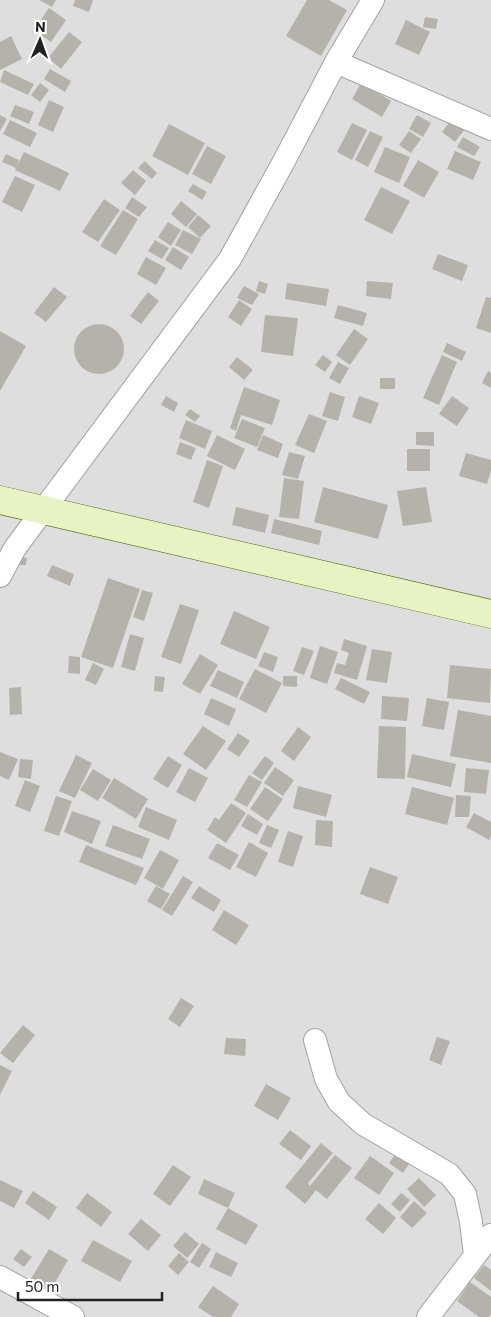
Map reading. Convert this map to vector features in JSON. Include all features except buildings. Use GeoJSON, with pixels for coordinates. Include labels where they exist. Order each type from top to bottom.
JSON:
{"type":"FeatureCollection","features":[{"type":"Feature","properties":{"kind":"street"},"geometry":{"type":"LineString","coordinates":[[0,576],[15,548],[230,259],[336,62],[373,0]]}},
{"type":"Feature","properties":{"kind":"street"},"geometry":{"type":"LineString","coordinates":[[336,62],[491,129]]}},
{"type":"Feature","properties":{"kind":"street"},"geometry":{"type":"LineString","coordinates":[[0,500],[43,512],[491,614]]}},
{"type":"Feature","properties":{"kind":"street"},"geometry":{"type":"LineString","coordinates":[[315,1040],[326,1079],[339,1102],[363,1124],[449,1174],[466,1194],[472,1222],[475,1255]]}},
{"type":"Feature","properties":{"kind":"street"},"geometry":{"type":"LineString","coordinates":[[428,1317],[491,1235]]}},
{"type":"Feature","properties":{"kind":"street"},"geometry":{"type":"LineString","coordinates":[[0,1277],[73,1317]]}},
{"type":"Feature","properties":{"kind":"shaded area"},"geometry":{"type":"Polygon","coordinates":[[[0,0],[491,0],[491,1317],[0,1317],[0,0]]]}}]}
